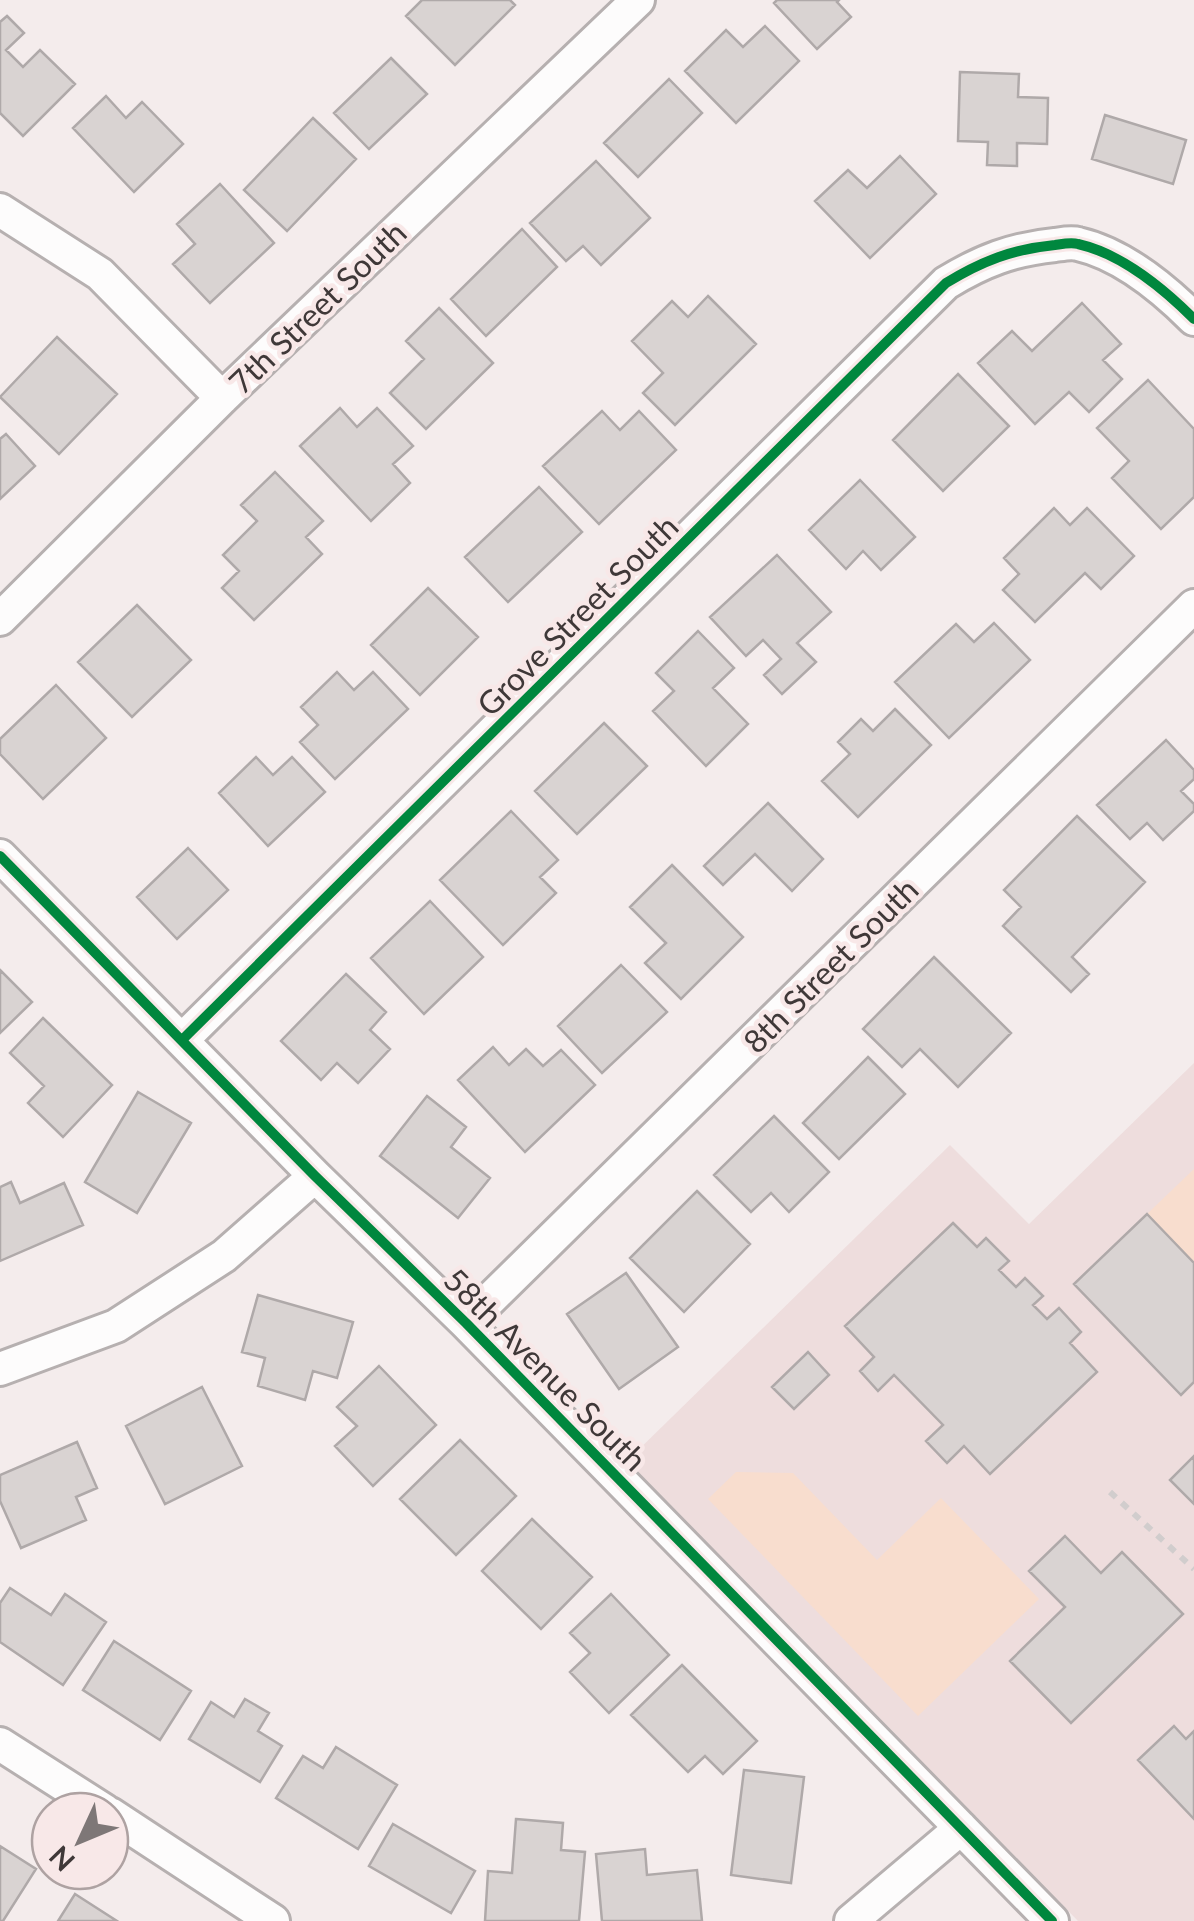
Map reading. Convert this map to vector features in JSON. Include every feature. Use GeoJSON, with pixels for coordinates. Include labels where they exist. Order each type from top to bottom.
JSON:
{"type":"FeatureCollection","features":[{"type":"Feature","properties":{"kind":"street","name":"7th Street South"},"geometry":{"type":"LineString","coordinates":[[0,619],[619,6]]}},
{"type":"Feature","properties":{"kind":"street"},"geometry":{"type":"LineString","coordinates":[[0,210],[100,274],[222,398]]}},
{"type":"Feature","properties":{"kind":"street","name":"Grove Street South"},"geometry":{"type":"LineString","coordinates":[[182,1040],[946,283],[981,262],[1021,248],[1076,243],[1128,265],[1176,301],[1194,320]]}},
{"type":"Feature","properties":{"kind":"street","name":"8th Street South"},"geometry":{"type":"LineString","coordinates":[[466,1323],[1194,606]]}},
{"type":"Feature","properties":{"kind":"street","name":"58th Avenue South"},"geometry":{"type":"LineString","coordinates":[[0,856],[466,1323],[1052,1921]]}},
{"type":"Feature","properties":{"kind":"street"},"geometry":{"type":"LineString","coordinates":[[0,1369],[116,1326],[224,1256],[316,1176]]}},
{"type":"Feature","properties":{"kind":"street"},"geometry":{"type":"LineString","coordinates":[[0,1744],[73,1791]]}},
{"type":"Feature","properties":{"kind":"street"},"geometry":{"type":"LineString","coordinates":[[130,1828],[273,1921]]}},
{"type":"Feature","properties":{"kind":"street"},"geometry":{"type":"LineString","coordinates":[[851,1921],[960,1828]]}},
{"type":"Feature","properties":{"kind":"path"},"geometry":{"type":"LineString","coordinates":[[1110,1492],[1194,1570]]}},
{"type":"Feature","properties":{"kind":"shaded area"},"geometry":{"type":"Polygon","coordinates":[[[1194,1063],[1194,1921],[1078,1921],[627,1461],[950,1145],[1029,1224],[1194,1063]]]}},
{"type":"Feature","properties":{"kind":"shaded area"},"geometry":{"type":"Polygon","coordinates":[[[1194,1169],[1194,1263],[1147,1214],[1194,1169]]]}},
{"type":"Feature","properties":{"kind":"shaded area"},"geometry":{"type":"Polygon","coordinates":[[[736,1472],[793,1473],[877,1560],[941,1498],[1039,1599],[918,1716],[708,1499],[736,1472]]]}},
{"type":"Feature","properties":{"kind":"building"},"geometry":{"type":"Polygon","coordinates":[[[422,0],[510,0],[515,5],[455,65],[406,16],[422,0]]]}},
{"type":"Feature","properties":{"kind":"building"},"geometry":{"type":"Polygon","coordinates":[[[839,0],[851,17],[817,49],[774,3],[839,0]]]}},
{"type":"Feature","properties":{"kind":"building"},"geometry":{"type":"Polygon","coordinates":[[[7,16],[24,33],[6,50],[23,67],[40,50],[75,84],[23,136],[0,113],[0,22],[7,16]]]}},
{"type":"Feature","properties":{"kind":"building"},"geometry":{"type":"Polygon","coordinates":[[[765,26],[799,61],[736,123],[685,71],[726,30],[743,47],[765,26]]]}},
{"type":"Feature","properties":{"kind":"building"},"geometry":{"type":"Polygon","coordinates":[[[391,58],[427,94],[369,149],[334,113],[391,58]]]}},
{"type":"Feature","properties":{"kind":"building"},"geometry":{"type":"Polygon","coordinates":[[[960,72],[1019,74],[1018,97],[1048,98],[1047,144],[1017,143],[1017,166],[987,165],[988,142],[958,141],[960,72]]]}},
{"type":"Feature","properties":{"kind":"building"},"geometry":{"type":"Polygon","coordinates":[[[669,79],[702,113],[638,177],[604,143],[669,79]]]}},
{"type":"Feature","properties":{"kind":"building"},"geometry":{"type":"Polygon","coordinates":[[[106,96],[126,118],[142,102],[183,144],[134,192],[73,128],[106,96]]]}},
{"type":"Feature","properties":{"kind":"building"},"geometry":{"type":"Polygon","coordinates":[[[1105,115],[1186,140],[1173,184],[1092,159],[1105,115]]]}},
{"type":"Feature","properties":{"kind":"building"},"geometry":{"type":"Polygon","coordinates":[[[313,118],[356,159],[287,231],[244,190],[313,118]]]}},
{"type":"Feature","properties":{"kind":"building"},"geometry":{"type":"Polygon","coordinates":[[[900,156],[936,194],[870,258],[815,201],[848,170],[867,188],[900,156]]]}},
{"type":"Feature","properties":{"kind":"building"},"geometry":{"type":"Polygon","coordinates":[[[596,161],[650,218],[601,265],[583,246],[566,261],[530,223],[596,161]]]}},
{"type":"Feature","properties":{"kind":"building"},"geometry":{"type":"Polygon","coordinates":[[[220,184],[274,243],[210,303],[173,264],[195,244],[177,224],[220,184]]]}},
{"type":"Feature","properties":{"kind":"building"},"geometry":{"type":"Polygon","coordinates":[[[522,229],[557,267],[486,336],[451,299],[522,229]]]}},
{"type":"Feature","properties":{"kind":"building"},"geometry":{"type":"Polygon","coordinates":[[[708,296],[756,344],[675,425],[643,393],[663,373],[632,341],[672,301],[688,317],[708,296]]]}},
{"type":"Feature","properties":{"kind":"building"},"geometry":{"type":"Polygon","coordinates":[[[1082,303],[1121,344],[1103,360],[1122,379],[1089,412],[1069,392],[1035,424],[978,363],[1012,331],[1032,351],[1082,303]]]}},
{"type":"Feature","properties":{"kind":"building"},"geometry":{"type":"Polygon","coordinates":[[[439,308],[493,363],[426,429],[390,393],[424,359],[406,341],[439,308]]]}},
{"type":"Feature","properties":{"kind":"building"},"geometry":{"type":"Polygon","coordinates":[[[57,337],[117,394],[59,454],[0,397],[57,337]]]}},
{"type":"Feature","properties":{"kind":"building"},"geometry":{"type":"Polygon","coordinates":[[[958,374],[1009,426],[943,491],[893,440],[958,374]]]}},
{"type":"Feature","properties":{"kind":"building"},"geometry":{"type":"Polygon","coordinates":[[[1148,380],[1194,429],[1194,497],[1161,529],[1112,478],[1129,461],[1097,428],[1148,380]]]}},
{"type":"Feature","properties":{"kind":"building"},"geometry":{"type":"Polygon","coordinates":[[[340,408],[357,427],[377,408],[413,446],[393,464],[410,483],[371,521],[300,446],[340,408]]]}},
{"type":"Feature","properties":{"kind":"building"},"geometry":{"type":"Polygon","coordinates":[[[602,411],[620,430],[639,411],[676,450],[599,524],[543,466],[602,411]]]}},
{"type":"Feature","properties":{"kind":"building"},"geometry":{"type":"Polygon","coordinates":[[[6,434],[35,466],[0,499],[0,439],[6,434]]]}},
{"type":"Feature","properties":{"kind":"building"},"geometry":{"type":"Polygon","coordinates":[[[275,472],[323,521],[306,537],[322,554],[254,620],[222,588],[239,571],[223,555],[257,521],[241,505],[275,472]]]}},
{"type":"Feature","properties":{"kind":"building"},"geometry":{"type":"Polygon","coordinates":[[[860,480],[915,537],[881,570],[863,551],[846,569],[809,530],[860,480]]]}},
{"type":"Feature","properties":{"kind":"building"},"geometry":{"type":"Polygon","coordinates":[[[539,487],[582,532],[508,602],[465,557],[539,487]]]}},
{"type":"Feature","properties":{"kind":"building"},"geometry":{"type":"Polygon","coordinates":[[[1054,508],[1070,525],[1087,508],[1134,556],[1101,589],[1085,573],[1035,622],[1003,590],[1019,574],[1004,558],[1054,508]]]}},
{"type":"Feature","properties":{"kind":"building"},"geometry":{"type":"Polygon","coordinates":[[[777,555],[831,612],[797,643],[816,662],[782,694],[764,675],[781,659],[763,640],[746,656],[710,617],[777,555]]]}},
{"type":"Feature","properties":{"kind":"building"},"geometry":{"type":"Polygon","coordinates":[[[428,588],[478,637],[420,695],[371,645],[428,588]]]}},
{"type":"Feature","properties":{"kind":"building"},"geometry":{"type":"Polygon","coordinates":[[[137,605],[191,660],[132,717],[78,662],[137,605]]]}},
{"type":"Feature","properties":{"kind":"building"},"geometry":{"type":"Polygon","coordinates":[[[994,623],[1030,660],[949,738],[895,682],[956,624],[974,642],[994,623]]]}},
{"type":"Feature","properties":{"kind":"building"},"geometry":{"type":"Polygon","coordinates":[[[698,631],[734,668],[713,688],[748,724],[706,766],[653,711],[674,691],[656,673],[698,631]]]}},
{"type":"Feature","properties":{"kind":"building"},"geometry":{"type":"Polygon","coordinates":[[[337,672],[354,690],[373,672],[408,709],[335,779],[300,742],[318,725],[301,707],[337,672]]]}},
{"type":"Feature","properties":{"kind":"building"},"geometry":{"type":"Polygon","coordinates":[[[56,685],[106,738],[43,799],[0,754],[0,739],[56,685]]]}},
{"type":"Feature","properties":{"kind":"building"},"geometry":{"type":"Polygon","coordinates":[[[895,709],[931,745],[858,817],[822,781],[850,754],[838,742],[861,719],[873,731],[895,709]]]}},
{"type":"Feature","properties":{"kind":"building"},"geometry":{"type":"Polygon","coordinates":[[[604,723],[647,766],[577,834],[535,791],[604,723]]]}},
{"type":"Feature","properties":{"kind":"building"},"geometry":{"type":"Polygon","coordinates":[[[1166,740],[1194,770],[1194,779],[1181,791],[1194,804],[1194,811],[1163,840],[1147,823],[1130,839],[1097,805],[1166,740]]]}},
{"type":"Feature","properties":{"kind":"building"},"geometry":{"type":"Polygon","coordinates":[[[256,757],[273,775],[292,757],[325,792],[268,846],[219,793],[256,757]]]}},
{"type":"Feature","properties":{"kind":"building"},"geometry":{"type":"Polygon","coordinates":[[[768,803],[823,859],[792,891],[755,854],[723,885],[704,866],[768,803]]]}},
{"type":"Feature","properties":{"kind":"building"},"geometry":{"type":"Polygon","coordinates":[[[511,811],[558,860],[540,877],[556,893],[503,945],[440,880],[511,811]]]}},
{"type":"Feature","properties":{"kind":"building"},"geometry":{"type":"Polygon","coordinates":[[[1077,816],[1145,882],[1072,957],[1089,974],[1071,992],[1003,926],[1021,907],[1004,890],[1077,816]]]}},
{"type":"Feature","properties":{"kind":"building"},"geometry":{"type":"Polygon","coordinates":[[[188,848],[228,890],[177,939],[137,897],[188,848]]]}},
{"type":"Feature","properties":{"kind":"building"},"geometry":{"type":"Polygon","coordinates":[[[672,865],[743,937],[681,999],[645,963],[666,943],[630,907],[672,865]]]}},
{"type":"Feature","properties":{"kind":"building"},"geometry":{"type":"Polygon","coordinates":[[[430,901],[483,957],[424,1014],[371,958],[430,901]]]}},
{"type":"Feature","properties":{"kind":"building"},"geometry":{"type":"Polygon","coordinates":[[[934,957],[1011,1033],[958,1087],[920,1049],[902,1067],[863,1029],[934,957]]]}},
{"type":"Feature","properties":{"kind":"building"},"geometry":{"type":"Polygon","coordinates":[[[621,965],[667,1012],[602,1073],[558,1026],[621,965]]]}},
{"type":"Feature","properties":{"kind":"building"},"geometry":{"type":"Polygon","coordinates":[[[0,970],[32,1002],[0,1033],[0,970]]]}},
{"type":"Feature","properties":{"kind":"building"},"geometry":{"type":"Polygon","coordinates":[[[346,974],[386,1012],[370,1030],[390,1049],[358,1083],[337,1063],[321,1080],[281,1041],[346,974]]]}},
{"type":"Feature","properties":{"kind":"building"},"geometry":{"type":"Polygon","coordinates":[[[43,1018],[112,1085],[63,1137],[28,1103],[44,1086],[10,1053],[43,1018]]]}},
{"type":"Feature","properties":{"kind":"building"},"geometry":{"type":"Polygon","coordinates":[[[493,1047],[509,1065],[526,1049],[543,1066],[561,1050],[595,1085],[525,1152],[458,1080],[493,1047]]]}},
{"type":"Feature","properties":{"kind":"building"},"geometry":{"type":"Polygon","coordinates":[[[868,1057],[905,1094],[839,1159],[803,1123],[868,1057]]]}},
{"type":"Feature","properties":{"kind":"building"},"geometry":{"type":"Polygon","coordinates":[[[138,1092],[191,1123],[137,1213],[85,1182],[138,1092]]]}},
{"type":"Feature","properties":{"kind":"building"},"geometry":{"type":"Polygon","coordinates":[[[427,1096],[466,1127],[451,1147],[490,1178],[458,1218],[380,1156],[427,1096]]]}},
{"type":"Feature","properties":{"kind":"building"},"geometry":{"type":"Polygon","coordinates":[[[774,1116],[829,1172],[789,1212],[771,1193],[751,1212],[714,1175],[774,1116]]]}},
{"type":"Feature","properties":{"kind":"building"},"geometry":{"type":"Polygon","coordinates":[[[11,1182],[20,1203],[64,1183],[83,1225],[0,1261],[0,1187],[11,1182]]]}},
{"type":"Feature","properties":{"kind":"building"},"geometry":{"type":"Polygon","coordinates":[[[697,1191],[750,1244],[684,1312],[630,1258],[697,1191]]]}},
{"type":"Feature","properties":{"kind":"building"},"geometry":{"type":"Polygon","coordinates":[[[1147,1214],[1194,1263],[1194,1382],[1181,1395],[1074,1284],[1147,1214]]]}},
{"type":"Feature","properties":{"kind":"building"},"geometry":{"type":"Polygon","coordinates":[[[953,1223],[977,1247],[986,1238],[1009,1261],[999,1270],[1016,1287],[1025,1278],[1043,1296],[1033,1305],[1047,1319],[1059,1308],[1081,1332],[1070,1343],[1097,1372],[990,1474],[964,1446],[947,1463],[926,1441],[943,1425],[894,1375],[878,1391],[860,1371],[874,1357],[845,1326],[953,1223]]]}},
{"type":"Feature","properties":{"kind":"building"},"geometry":{"type":"Polygon","coordinates":[[[626,1273],[678,1347],[619,1389],[567,1314],[626,1273]]]}},
{"type":"Feature","properties":{"kind":"building"},"geometry":{"type":"Polygon","coordinates":[[[258,1295],[353,1322],[337,1378],[313,1371],[305,1400],[258,1386],[265,1358],[242,1352],[258,1295]]]}},
{"type":"Feature","properties":{"kind":"building"},"geometry":{"type":"Polygon","coordinates":[[[808,1352],[829,1375],[794,1409],[772,1387],[808,1352]]]}},
{"type":"Feature","properties":{"kind":"building"},"geometry":{"type":"Polygon","coordinates":[[[379,1366],[436,1425],[373,1486],[335,1446],[357,1426],[337,1407],[379,1366]]]}},
{"type":"Feature","properties":{"kind":"building"},"geometry":{"type":"Polygon","coordinates":[[[202,1387],[242,1466],[165,1504],[126,1426],[202,1387]]]}},
{"type":"Feature","properties":{"kind":"building"},"geometry":{"type":"Polygon","coordinates":[[[460,1440],[516,1496],[456,1555],[400,1499],[460,1440]]]}},
{"type":"Feature","properties":{"kind":"building"},"geometry":{"type":"Polygon","coordinates":[[[77,1442],[97,1488],[76,1497],[86,1520],[21,1548],[0,1501],[0,1475],[77,1442]]]}},
{"type":"Feature","properties":{"kind":"building"},"geometry":{"type":"Polygon","coordinates":[[[1194,1456],[1194,1504],[1170,1480],[1194,1456]]]}},
{"type":"Feature","properties":{"kind":"building"},"geometry":{"type":"Polygon","coordinates":[[[532,1519],[592,1577],[541,1629],[482,1571],[532,1519]]]}},
{"type":"Feature","properties":{"kind":"building"},"geometry":{"type":"Polygon","coordinates":[[[1065,1536],[1101,1573],[1122,1552],[1183,1614],[1071,1723],[1010,1661],[1065,1607],[1029,1571],[1065,1536]]]}},
{"type":"Feature","properties":{"kind":"building"},"geometry":{"type":"Polygon","coordinates":[[[10,1588],[51,1615],[65,1594],[106,1622],[63,1685],[0,1642],[0,1603],[10,1588]]]}},
{"type":"Feature","properties":{"kind":"building"},"geometry":{"type":"Polygon","coordinates":[[[611,1594],[669,1655],[609,1713],[570,1672],[590,1653],[570,1633],[611,1594]]]}},
{"type":"Feature","properties":{"kind":"building"},"geometry":{"type":"Polygon","coordinates":[[[114,1641],[191,1691],[160,1740],[83,1690],[114,1641]]]}},
{"type":"Feature","properties":{"kind":"building"},"geometry":{"type":"Polygon","coordinates":[[[682,1665],[757,1741],[723,1774],[705,1756],[688,1772],[631,1715],[682,1665]]]}},
{"type":"Feature","properties":{"kind":"building"},"geometry":{"type":"Polygon","coordinates":[[[245,1699],[269,1713],[258,1731],[282,1746],[260,1782],[189,1739],[211,1702],[234,1717],[245,1699]]]}},
{"type":"Feature","properties":{"kind":"building"},"geometry":{"type":"Polygon","coordinates":[[[1174,1726],[1186,1739],[1194,1731],[1194,1819],[1138,1760],[1174,1726]]]}},
{"type":"Feature","properties":{"kind":"building"},"geometry":{"type":"Polygon","coordinates":[[[336,1747],[397,1785],[358,1849],[276,1798],[303,1756],[323,1768],[336,1747]]]}},
{"type":"Feature","properties":{"kind":"building"},"geometry":{"type":"Polygon","coordinates":[[[744,1770],[804,1777],[791,1883],[731,1875],[744,1770]]]}},
{"type":"Feature","properties":{"kind":"building"},"geometry":{"type":"Polygon","coordinates":[[[516,1819],[563,1823],[561,1850],[585,1852],[579,1921],[485,1921],[488,1871],[512,1873],[516,1819]]]}},
{"type":"Feature","properties":{"kind":"building"},"geometry":{"type":"Polygon","coordinates":[[[393,1824],[475,1871],[451,1913],[369,1866],[393,1824]]]}},
{"type":"Feature","properties":{"kind":"building"},"geometry":{"type":"Polygon","coordinates":[[[0,1846],[30,1865],[30,1878],[0,1921],[0,1846]]]}},
{"type":"Feature","properties":{"kind":"building"},"geometry":{"type":"Polygon","coordinates":[[[645,1849],[647,1875],[697,1870],[702,1921],[602,1921],[596,1854],[645,1849]]]}},
{"type":"Feature","properties":{"kind":"building"},"geometry":{"type":"Polygon","coordinates":[[[75,1894],[117,1921],[58,1921],[75,1894]]]}},
{"type":"Feature","properties":{"kind":"cycle path"},"geometry":{"type":"LineString","coordinates":[[182,1040],[946,283],[1012,253],[1075,243],[1126,264],[1194,319]]}},
{"type":"Feature","properties":{"kind":"cycle path"},"geometry":{"type":"LineString","coordinates":[[0,856],[315,1176],[466,1323],[1052,1921]]}}]}
